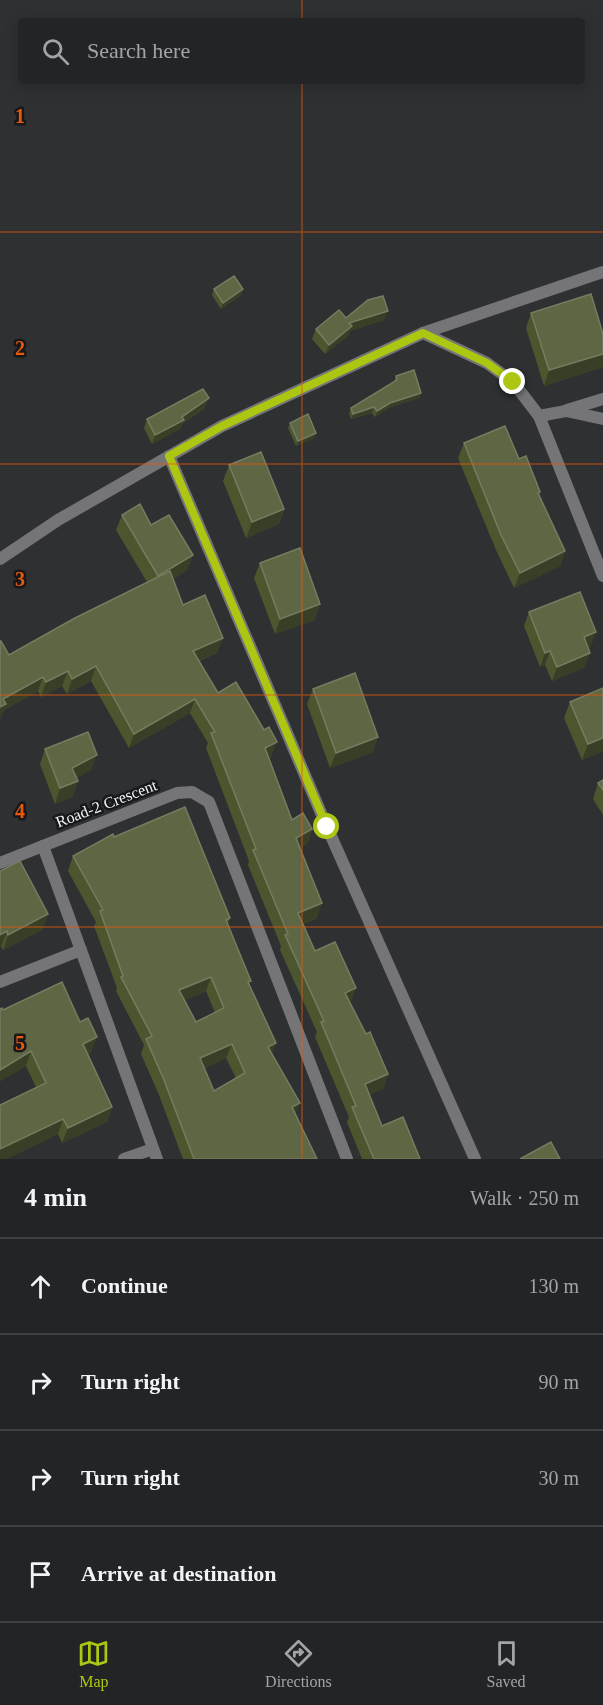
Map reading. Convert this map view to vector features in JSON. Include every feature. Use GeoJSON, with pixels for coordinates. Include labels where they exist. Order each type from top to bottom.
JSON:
{"type":"FeatureCollection","features":[{"type":"Feature","properties":{"kind":"street"},"geometry":{"type":"LineString","coordinates":[[0,559],[58,520],[222,426],[423,333],[603,272]]}},
{"type":"Feature","properties":{"kind":"street"},"geometry":{"type":"LineString","coordinates":[[423,333],[487,363],[513,382],[539,416],[603,576]]}},
{"type":"Feature","properties":{"kind":"street"},"geometry":{"type":"LineString","coordinates":[[539,416],[566,411],[603,399]]}},
{"type":"Feature","properties":{"kind":"street"},"geometry":{"type":"LineString","coordinates":[[566,411],[603,419]]}},
{"type":"Feature","properties":{"kind":"street"},"geometry":{"type":"LineString","coordinates":[[169,456],[332,838],[475,1159]]}},
{"type":"Feature","properties":{"kind":"street","name":"Road-2 Crescent"},"geometry":{"type":"LineString","coordinates":[[0,863],[177,793],[192,792],[209,802],[347,1159]]}},
{"type":"Feature","properties":{"kind":"street"},"geometry":{"type":"LineString","coordinates":[[43,846],[155,1154],[124,1159]]}},
{"type":"Feature","properties":{"kind":"street"},"geometry":{"type":"LineString","coordinates":[[0,982],[81,950]]}},
{"type":"Feature","properties":{"kind":"building"},"geometry":{"type":"Polygon","coordinates":[[[234,276],[243,289],[223,303],[214,289],[234,276]]]}},
{"type":"Feature","properties":{"kind":"building"},"geometry":{"type":"Polygon","coordinates":[[[591,294],[603,334],[603,354],[549,370],[531,313],[591,294]]]}},
{"type":"Feature","properties":{"kind":"building"},"geometry":{"type":"Polygon","coordinates":[[[383,296],[388,311],[349,323],[352,326],[329,345],[316,329],[339,310],[346,318],[368,300],[383,296]]]}},
{"type":"Feature","properties":{"kind":"building"},"geometry":{"type":"Polygon","coordinates":[[[414,370],[421,393],[390,403],[377,411],[374,407],[353,414],[351,408],[397,380],[396,376],[414,370]]]}},
{"type":"Feature","properties":{"kind":"building"},"geometry":{"type":"Polygon","coordinates":[[[203,389],[209,398],[182,417],[184,420],[155,435],[147,419],[203,389]]]}},
{"type":"Feature","properties":{"kind":"building"},"geometry":{"type":"Polygon","coordinates":[[[308,414],[316,433],[298,441],[290,423],[308,414]]]}},
{"type":"Feature","properties":{"kind":"building"},"geometry":{"type":"Polygon","coordinates":[[[505,426],[519,459],[526,456],[540,492],[538,493],[565,551],[520,573],[501,535],[464,443],[505,426]]]}},
{"type":"Feature","properties":{"kind":"building"},"geometry":{"type":"Polygon","coordinates":[[[261,452],[284,509],[252,522],[229,465],[261,452]]]}},
{"type":"Feature","properties":{"kind":"building"},"geometry":{"type":"Polygon","coordinates":[[[140,504],[151,525],[169,515],[193,555],[158,576],[122,515],[140,504]]]}},
{"type":"Feature","properties":{"kind":"building"},"geometry":{"type":"Polygon","coordinates":[[[300,548],[320,604],[280,619],[260,563],[300,548]]]}},
{"type":"Feature","properties":{"kind":"building"},"geometry":{"type":"Polygon","coordinates":[[[170,571],[183,605],[205,595],[223,638],[193,651],[218,693],[236,682],[264,730],[269,727],[277,742],[265,748],[292,820],[303,813],[312,829],[296,838],[322,903],[298,913],[315,951],[335,942],[356,988],[345,993],[366,1034],[370,1032],[388,1074],[365,1084],[382,1126],[403,1117],[420,1159],[374,1159],[352,1107],[356,1106],[321,1022],[324,1021],[285,935],[288,934],[253,850],[256,849],[211,733],[215,732],[195,699],[134,734],[96,666],[72,679],[68,671],[46,682],[43,677],[3,699],[6,704],[0,707],[0,641],[9,655],[75,618],[170,571]]]}},
{"type":"Feature","properties":{"kind":"building"},"geometry":{"type":"Polygon","coordinates":[[[580,592],[596,632],[584,637],[590,653],[557,667],[550,651],[545,653],[529,612],[580,592]]]}},
{"type":"Feature","properties":{"kind":"building"},"geometry":{"type":"Polygon","coordinates":[[[355,673],[378,737],[336,753],[313,689],[355,673]]]}},
{"type":"Feature","properties":{"kind":"building"},"geometry":{"type":"Polygon","coordinates":[[[603,688],[603,738],[588,744],[570,702],[603,688]]]}},
{"type":"Feature","properties":{"kind":"building"},"geometry":{"type":"Polygon","coordinates":[[[88,732],[97,755],[72,768],[78,781],[60,788],[45,749],[88,732]]]}},
{"type":"Feature","properties":{"kind":"building"},"geometry":{"type":"Polygon","coordinates":[[[603,780],[603,790],[598,783],[603,780]]]}},
{"type":"Feature","properties":{"kind":"building"},"geometry":{"type":"Polygon","coordinates":[[[185,807],[230,918],[226,920],[251,981],[248,982],[276,1043],[268,1047],[300,1103],[292,1107],[317,1159],[194,1159],[146,1039],[152,1036],[121,977],[123,976],[100,911],[103,910],[73,856],[113,834],[114,837],[185,807]],[[211,977],[179,990],[196,1022],[224,1008],[211,977]],[[232,1044],[200,1058],[214,1091],[245,1073],[232,1044]]]}},
{"type":"Feature","properties":{"kind":"building"},"geometry":{"type":"Polygon","coordinates":[[[20,861],[48,914],[8,935],[7,931],[0,935],[0,871],[20,861]]]}},
{"type":"Feature","properties":{"kind":"building"},"geometry":{"type":"Polygon","coordinates":[[[62,982],[80,1022],[88,1018],[97,1037],[83,1044],[112,1107],[68,1128],[63,1119],[0,1149],[0,1105],[46,1083],[31,1051],[0,1070],[0,1009],[3,1010],[62,982]]]}},
{"type":"Feature","properties":{"kind":"building"},"geometry":{"type":"Polygon","coordinates":[[[551,1142],[560,1159],[520,1159],[551,1142]]]}},
{"type":"Feature","properties":{"kind":"route"},"geometry":{"type":"LineString","coordinates":[[327,827],[169,456],[222,426],[423,333],[487,363],[513,382]]}}]}
